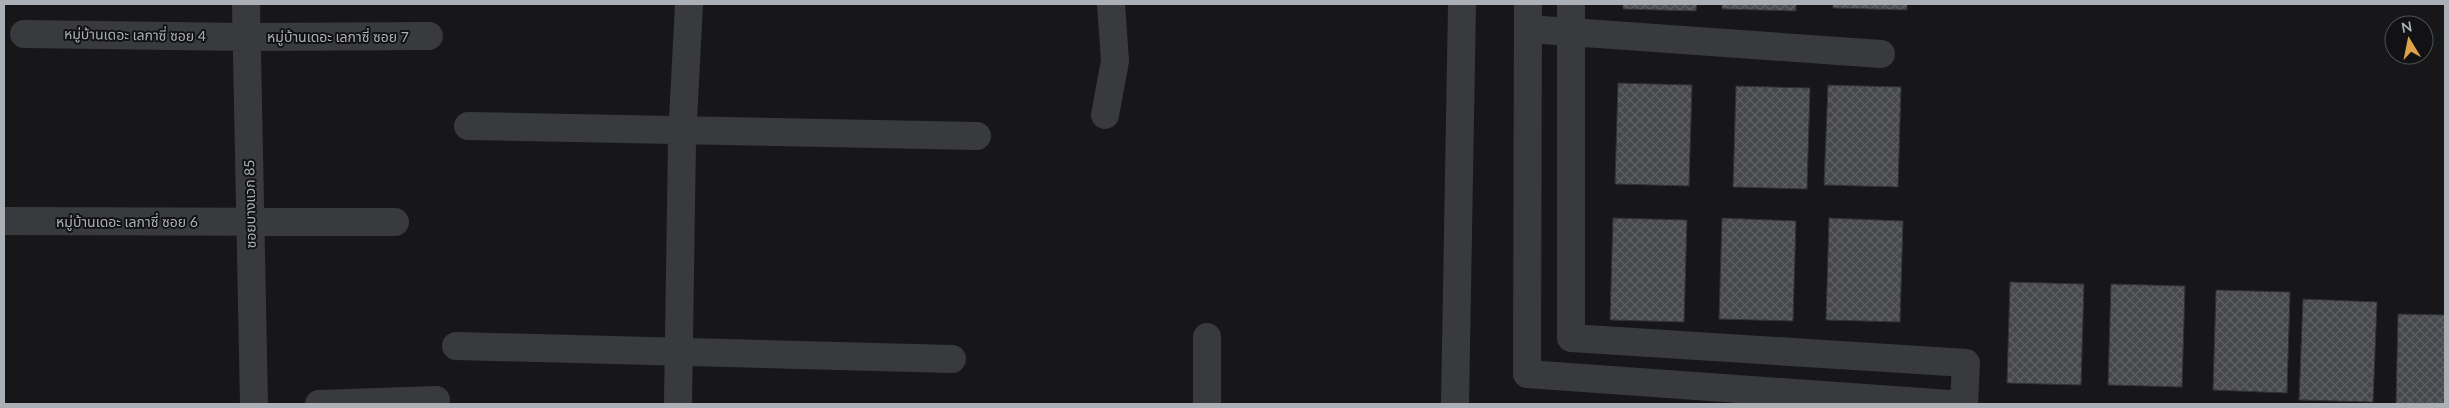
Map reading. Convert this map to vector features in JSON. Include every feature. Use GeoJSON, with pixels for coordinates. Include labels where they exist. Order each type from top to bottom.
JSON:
{"type":"FeatureCollection","features":[{"type":"Feature","properties":{"kind":"street","name":"ซอยบางแวก 85"},"geometry":{"type":"LineString","coordinates":[[246,4],[254,404]]}},
{"type":"Feature","properties":{"kind":"street"},"geometry":{"type":"LineString","coordinates":[[678,404],[683,130],[689,4]]}},
{"type":"Feature","properties":{"kind":"street"},"geometry":{"type":"LineString","coordinates":[[1105,115],[1116,61],[1111,4]]}},
{"type":"Feature","properties":{"kind":"street"},"geometry":{"type":"LineString","coordinates":[[1455,404],[1462,4]]}},
{"type":"Feature","properties":{"kind":"street"},"geometry":{"type":"LineString","coordinates":[[1571,4],[1571,338],[1966,363],[1964,404]]}},
{"type":"Feature","properties":{"kind":"street"},"geometry":{"type":"LineString","coordinates":[[1881,54],[1572,31],[1528,17],[1527,374],[1950,404]]}},
{"type":"Feature","properties":{"kind":"street","name":"หมู่บ้านเดอะ เลกาซี่ ซอย 4"},"geometry":{"type":"LineString","coordinates":[[24,34],[246,37]]}},
{"type":"Feature","properties":{"kind":"street","name":"หมู่บ้านเดอะ เลกาซี่ ซอย 7"},"geometry":{"type":"LineString","coordinates":[[246,37],[429,36]]}},
{"type":"Feature","properties":{"kind":"street"},"geometry":{"type":"LineString","coordinates":[[468,126],[978,136]]}},
{"type":"Feature","properties":{"kind":"street","name":"หมู่บ้านเดอะ เลกาซี่ ซอย 6"},"geometry":{"type":"LineString","coordinates":[[4,221],[395,222]]}},
{"type":"Feature","properties":{"kind":"street"},"geometry":{"type":"LineString","coordinates":[[1207,337],[1207,404]]}},
{"type":"Feature","properties":{"kind":"street"},"geometry":{"type":"LineString","coordinates":[[456,346],[952,358]]}},
{"type":"Feature","properties":{"kind":"street"},"geometry":{"type":"LineString","coordinates":[[1763,391],[1765,350]]}},
{"type":"Feature","properties":{"kind":"street"},"geometry":{"type":"LineString","coordinates":[[319,404],[436,400]]}},
{"type":"Feature","properties":{"kind":"building"},"geometry":{"type":"Polygon","coordinates":[[[1623,4],[1697,4],[1696,11],[1623,9],[1623,4]]]}},
{"type":"Feature","properties":{"kind":"building"},"geometry":{"type":"Polygon","coordinates":[[[1722,4],[1796,4],[1796,11],[1722,9],[1722,4]]]}},
{"type":"Feature","properties":{"kind":"building"},"geometry":{"type":"Polygon","coordinates":[[[1833,4],[1907,4],[1907,10],[1833,8],[1833,4]]]}},
{"type":"Feature","properties":{"kind":"building"},"geometry":{"type":"Polygon","coordinates":[[[1618,83],[1692,85],[1689,186],[1615,184],[1618,83]]]}},
{"type":"Feature","properties":{"kind":"building"},"geometry":{"type":"Polygon","coordinates":[[[1828,85],[1901,87],[1898,187],[1824,185],[1828,85]]]}},
{"type":"Feature","properties":{"kind":"building"},"geometry":{"type":"Polygon","coordinates":[[[1736,86],[1810,88],[1807,189],[1733,187],[1736,86]]]}},
{"type":"Feature","properties":{"kind":"building"},"geometry":{"type":"Polygon","coordinates":[[[1613,218],[1687,220],[1684,322],[1610,320],[1613,218]]]}},
{"type":"Feature","properties":{"kind":"building"},"geometry":{"type":"Polygon","coordinates":[[[1722,218],[1796,221],[1793,321],[1719,319],[1722,218]]]}},
{"type":"Feature","properties":{"kind":"building"},"geometry":{"type":"Polygon","coordinates":[[[1829,218],[1903,221],[1900,322],[1826,320],[1829,218]]]}},
{"type":"Feature","properties":{"kind":"building"},"geometry":{"type":"Polygon","coordinates":[[[2010,282],[2084,284],[2081,385],[2007,383],[2010,282]]]}},
{"type":"Feature","properties":{"kind":"building"},"geometry":{"type":"Polygon","coordinates":[[[2111,284],[2185,286],[2182,387],[2108,385],[2111,284]]]}},
{"type":"Feature","properties":{"kind":"building"},"geometry":{"type":"Polygon","coordinates":[[[2216,290],[2290,292],[2287,393],[2213,390],[2216,290]]]}},
{"type":"Feature","properties":{"kind":"building"},"geometry":{"type":"Polygon","coordinates":[[[2303,299],[2377,302],[2373,402],[2299,400],[2303,299]]]}},
{"type":"Feature","properties":{"kind":"building"},"geometry":{"type":"Polygon","coordinates":[[[2398,314],[2445,315],[2445,404],[2396,404],[2398,314]]]}}]}
